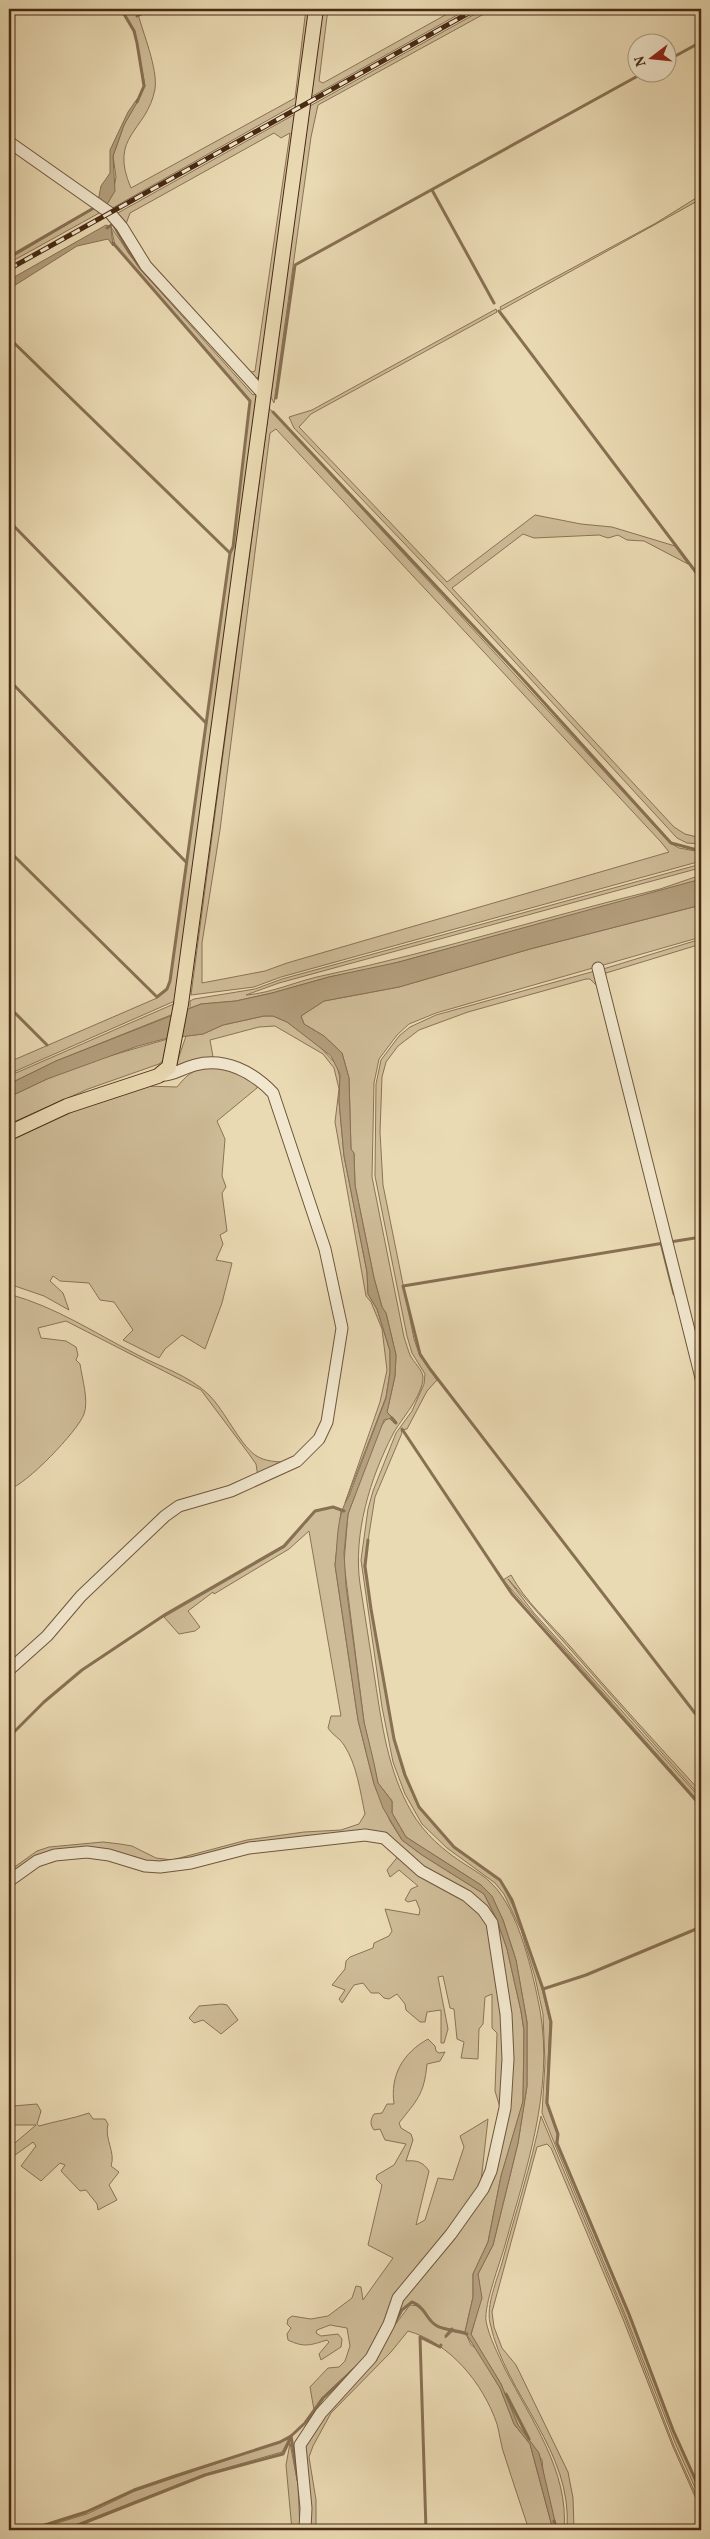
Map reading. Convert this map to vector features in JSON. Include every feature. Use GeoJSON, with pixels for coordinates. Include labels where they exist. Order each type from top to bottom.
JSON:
{"type":"FeatureCollection","features":[{"type":"Feature","properties":{"kind":"main road"},"geometry":{"type":"LineString","coordinates":[[9,1132],[66,1106],[158,1076],[168,1067],[182,1004],[316,9]]}},
{"type":"Feature","properties":{"kind":"street"},"geometry":{"type":"LineString","coordinates":[[9,142],[110,214],[122,227],[146,266],[264,395]]}},
{"type":"Feature","properties":{"kind":"street"},"geometry":{"type":"LineString","coordinates":[[598,968],[701,1378]]}},
{"type":"Feature","properties":{"kind":"street"},"geometry":{"type":"LineString","coordinates":[[9,1670],[47,1636],[82,1596],[165,1516],[179,1506],[231,1491],[297,1461],[320,1439],[327,1422],[342,1328],[325,1249],[273,1093],[253,1075],[227,1065],[198,1064],[173,1075],[158,1076]]}},
{"type":"Feature","properties":{"kind":"street"},"geometry":{"type":"LineString","coordinates":[[9,1881],[37,1861],[55,1855],[87,1852],[102,1854],[145,1866],[160,1867],[191,1863],[249,1848],[365,1835],[384,1838],[421,1871],[467,1896],[483,1910],[492,1924],[506,2014],[508,2059],[505,2108],[491,2171],[483,2189],[467,2212],[398,2298],[389,2324],[371,2358],[321,2413],[300,2445],[306,2508],[305,2530]]}},
{"type":"Feature","properties":{"kind":"shaded area"},"geometry":{"type":"Polygon","coordinates":[[[122,9],[135,9],[138,14],[152,61],[155,81],[151,103],[126,145],[124,156],[125,170],[131,188],[295,98],[306,9],[313,9],[300,102],[109,210],[106,206],[113,193],[116,177],[113,156],[124,125],[145,86],[135,31],[122,9]]]}},
{"type":"Feature","properties":{"kind":"shaded area"},"geometry":{"type":"Polygon","coordinates":[[[323,9],[328,9],[319,81],[323,83],[456,9],[468,9],[311,97],[323,9]]]}},
{"type":"Feature","properties":{"kind":"shaded area"},"geometry":{"type":"Polygon","coordinates":[[[484,9],[493,9],[318,105],[311,137],[274,403],[270,395],[310,106],[484,9]]]}},
{"type":"Feature","properties":{"kind":"shaded area"},"geometry":{"type":"Polygon","coordinates":[[[137,99],[138,101],[124,125],[113,156],[115,191],[106,206],[98,201],[101,186],[110,173],[110,150],[128,112],[137,99]]]}},
{"type":"Feature","properties":{"kind":"shaded area"},"geometry":{"type":"Polygon","coordinates":[[[297,113],[261,374],[255,380],[244,369],[252,372],[255,371],[290,133],[281,138],[274,133],[130,213],[126,224],[116,214],[297,113]]]}},
{"type":"Feature","properties":{"kind":"shaded area"},"geometry":{"type":"Polygon","coordinates":[[[701,195],[701,199],[501,310],[500,307],[656,223],[701,195]]]}},
{"type":"Feature","properties":{"kind":"shaded area"},"geometry":{"type":"Polygon","coordinates":[[[95,208],[101,212],[9,263],[9,259],[95,208]]]}},
{"type":"Feature","properties":{"kind":"shaded area"},"geometry":{"type":"Polygon","coordinates":[[[106,225],[111,227],[113,246],[108,239],[77,246],[9,289],[9,280],[106,225]]]}},
{"type":"Feature","properties":{"kind":"shaded area"},"geometry":{"type":"Polygon","coordinates":[[[111,227],[139,268],[253,395],[256,394],[258,397],[177,1000],[9,1074],[9,1062],[157,998],[167,990],[170,981],[230,553],[233,547],[250,401],[115,245],[111,227]]]}},
{"type":"Feature","properties":{"kind":"shaded area"},"geometry":{"type":"Polygon","coordinates":[[[496,309],[497,312],[311,414],[299,427],[447,582],[535,515],[581,524],[612,527],[675,546],[688,564],[644,541],[627,540],[618,535],[608,538],[599,535],[534,538],[523,534],[452,588],[674,827],[685,834],[701,838],[701,844],[687,843],[677,838],[444,585],[294,428],[289,417],[312,410],[496,309]]]}},
{"type":"Feature","properties":{"kind":"shaded area"},"geometry":{"type":"Polygon","coordinates":[[[269,408],[670,843],[679,848],[701,852],[701,861],[281,977],[254,987],[191,995],[269,408]],[[276,429],[270,433],[220,830],[202,943],[202,983],[265,971],[669,852],[276,429]]]}},
{"type":"Feature","properties":{"kind":"shaded area"},"geometry":{"type":"Polygon","coordinates":[[[701,864],[701,868],[279,983],[246,995],[266,992],[316,977],[368,966],[452,944],[660,889],[701,875],[701,879],[676,887],[384,966],[329,977],[236,1001],[201,1004],[190,1008],[190,1001],[194,999],[255,989],[282,979],[701,864]]]}},
{"type":"Feature","properties":{"kind":"shaded area"},"geometry":{"type":"Polygon","coordinates":[[[701,879],[701,905],[530,949],[399,987],[324,1001],[301,1016],[304,1024],[324,1036],[342,1053],[349,1078],[351,1149],[354,1153],[355,1185],[374,1278],[382,1307],[386,1313],[396,1355],[395,1376],[387,1412],[392,1418],[384,1420],[348,1514],[344,1553],[346,1586],[364,1722],[378,1783],[392,1801],[392,1813],[406,1837],[481,1885],[492,1896],[503,1920],[516,1960],[527,2022],[527,2086],[518,2143],[493,2245],[478,2274],[482,2298],[471,2334],[501,2384],[518,2425],[539,2453],[557,2530],[553,2530],[530,2444],[514,2424],[500,2388],[465,2332],[473,2297],[473,2274],[488,2242],[501,2176],[523,2101],[524,2031],[507,1949],[497,1920],[484,1894],[422,1855],[402,1840],[383,1808],[374,1784],[358,1720],[335,1565],[338,1529],[342,1512],[386,1398],[390,1372],[390,1351],[377,1309],[368,1294],[367,1272],[344,1156],[339,1101],[340,1074],[331,1056],[287,1022],[273,1016],[264,1016],[223,1025],[203,1034],[164,1039],[138,1046],[47,1079],[9,1097],[9,1084],[56,1061],[201,1004],[236,1001],[329,977],[399,962],[701,879]]]}},
{"type":"Feature","properties":{"kind":"shaded area"},"geometry":{"type":"Polygon","coordinates":[[[701,905],[701,937],[436,1013],[409,1024],[397,1035],[379,1059],[374,1083],[372,1177],[404,1337],[410,1355],[423,1377],[419,1392],[393,1434],[385,1451],[365,1507],[359,1546],[360,1584],[383,1731],[391,1764],[403,1796],[428,1835],[450,1854],[486,1878],[502,1895],[524,1943],[537,1995],[543,2040],[541,2099],[529,2158],[487,2304],[486,2321],[491,2339],[505,2369],[546,2446],[561,2487],[564,2508],[564,2530],[557,2530],[544,2483],[542,2460],[518,2425],[501,2384],[471,2335],[481,2298],[478,2274],[493,2245],[518,2143],[527,2086],[527,2022],[516,1960],[503,1920],[492,1897],[481,1885],[406,1837],[392,1813],[392,1801],[378,1783],[364,1722],[344,1563],[348,1514],[379,1429],[388,1417],[395,1424],[397,1422],[387,1412],[395,1376],[396,1355],[386,1313],[382,1307],[374,1278],[355,1185],[354,1153],[351,1150],[349,1078],[342,1053],[324,1036],[304,1024],[301,1016],[324,1001],[399,987],[530,949],[701,905]]]}},
{"type":"Feature","properties":{"kind":"shaded area"},"geometry":{"type":"Polygon","coordinates":[[[701,939],[701,944],[606,973],[603,983],[600,970],[701,939]]]}},
{"type":"Feature","properties":{"kind":"shaded area"},"geometry":{"type":"Polygon","coordinates":[[[595,971],[600,989],[590,979],[586,979],[468,1012],[419,1030],[398,1046],[386,1062],[382,1077],[380,1132],[383,1185],[414,1339],[420,1356],[437,1380],[427,1391],[407,1429],[401,1430],[402,1433],[375,1497],[364,1566],[394,1740],[404,1775],[419,1808],[454,1848],[500,1880],[518,1916],[542,1989],[550,2022],[546,2103],[557,2134],[556,2143],[628,2314],[673,2430],[701,2493],[701,2501],[676,2445],[626,2317],[542,2113],[545,2063],[543,2014],[535,1977],[521,1930],[504,1894],[495,1883],[447,1848],[422,1824],[405,1794],[393,1762],[382,1707],[361,1560],[368,1509],[373,1491],[396,1433],[412,1411],[424,1384],[425,1374],[412,1353],[407,1336],[375,1176],[376,1084],[381,1060],[399,1036],[410,1027],[436,1015],[595,971]]]}},
{"type":"Feature","properties":{"kind":"shaded area"},"geometry":{"type":"Polygon","coordinates":[[[176,1003],[176,1013],[56,1061],[9,1084],[9,1076],[176,1003]]]}},
{"type":"Feature","properties":{"kind":"shaded area"},"geometry":{"type":"Polygon","coordinates":[[[264,1016],[273,1016],[287,1022],[319,1046],[337,1065],[340,1079],[339,1101],[344,1156],[367,1272],[368,1294],[377,1309],[390,1351],[390,1372],[386,1397],[345,1503],[380,1402],[387,1370],[382,1329],[371,1302],[366,1296],[335,1122],[339,1089],[334,1068],[323,1054],[275,1026],[259,1027],[210,1040],[214,1062],[173,1074],[186,1036],[203,1034],[223,1025],[264,1016]]]}},
{"type":"Feature","properties":{"kind":"shaded area"},"geometry":{"type":"Polygon","coordinates":[[[171,1038],[167,1057],[159,1064],[88,1089],[9,1124],[9,1097],[89,1062],[171,1038]]]}},
{"type":"Feature","properties":{"kind":"shaded area"},"geometry":{"type":"Polygon","coordinates":[[[214,1067],[235,1072],[258,1084],[257,1088],[217,1121],[225,1139],[222,1176],[226,1187],[222,1193],[227,1231],[220,1235],[223,1244],[216,1260],[232,1263],[222,1303],[205,1349],[182,1335],[165,1349],[159,1358],[123,1340],[133,1330],[114,1302],[100,1300],[89,1283],[60,1281],[53,1276],[50,1281],[63,1293],[69,1310],[44,1296],[9,1284],[9,1137],[41,1123],[144,1086],[177,1087],[193,1072],[214,1067]]]}},
{"type":"Feature","properties":{"kind":"shaded area"},"geometry":{"type":"Polygon","coordinates":[[[9,1294],[59,1313],[193,1382],[215,1402],[243,1443],[255,1455],[276,1462],[289,1462],[258,1477],[256,1464],[201,1390],[66,1321],[38,1328],[41,1338],[66,1341],[76,1347],[78,1355],[76,1360],[80,1364],[85,1396],[84,1414],[80,1422],[50,1457],[17,1486],[9,1489],[9,1294]]]}},
{"type":"Feature","properties":{"kind":"shaded area"},"geometry":{"type":"Polygon","coordinates":[[[333,1507],[341,1511],[335,1565],[358,1720],[374,1784],[390,1821],[402,1840],[422,1855],[484,1894],[497,1920],[507,1949],[521,2011],[524,2031],[523,2102],[501,2176],[488,2242],[473,2274],[473,2297],[465,2332],[437,2325],[420,2305],[412,2301],[401,2311],[394,2322],[399,2299],[484,2190],[509,2059],[494,1923],[401,1851],[365,1833],[171,1865],[55,1853],[9,1879],[9,1871],[37,1851],[49,1847],[103,1842],[132,1846],[156,1858],[172,1860],[247,1840],[304,1832],[341,1830],[359,1824],[365,1814],[355,1770],[344,1745],[328,1728],[331,1716],[341,1716],[309,1531],[289,1549],[214,1594],[213,1592],[188,1611],[200,1627],[195,1631],[179,1634],[164,1617],[285,1547],[316,1511],[333,1507]]]}},
{"type":"Feature","properties":{"kind":"shaded area"},"geometry":{"type":"Polygon","coordinates":[[[511,1575],[523,1594],[538,1612],[701,1792],[701,1797],[508,1579],[534,1613],[701,1799],[701,1804],[503,1580],[511,1575]]]}},
{"type":"Feature","properties":{"kind":"shaded area"},"geometry":{"type":"Polygon","coordinates":[[[400,1854],[461,1894],[491,1925],[504,2014],[502,2114],[495,2091],[497,2033],[492,2028],[492,1994],[485,1997],[483,2024],[479,2029],[478,2059],[461,2058],[464,2042],[457,2039],[454,2009],[450,2008],[443,1976],[438,1977],[448,2029],[444,2043],[441,2043],[441,2010],[427,2012],[425,2022],[420,2022],[406,2010],[405,2004],[397,1994],[389,1999],[384,1998],[379,1993],[371,1993],[363,1983],[354,1985],[342,2003],[339,1999],[345,1990],[332,1985],[345,1969],[346,1961],[350,1957],[373,1948],[374,1943],[389,1936],[392,1931],[385,1909],[419,1915],[420,1910],[416,1900],[408,1902],[405,1900],[411,1889],[418,1886],[399,1870],[390,1877],[387,1870],[400,1854]]]}},
{"type":"Feature","properties":{"kind":"shaded area"},"geometry":{"type":"Polygon","coordinates":[[[227,2005],[238,2020],[221,2034],[203,2020],[194,2023],[189,2018],[199,2006],[227,2005]]]}},
{"type":"Feature","properties":{"kind":"shaded area"},"geometry":{"type":"Polygon","coordinates":[[[428,2039],[435,2046],[436,2051],[439,2053],[445,2052],[440,2061],[427,2064],[422,2090],[399,2123],[401,2128],[411,2134],[413,2140],[406,2161],[419,2162],[429,2171],[416,2225],[425,2220],[438,2178],[453,2180],[464,2147],[460,2136],[488,2119],[480,2190],[387,2322],[367,2355],[323,2397],[314,2410],[310,2387],[328,2368],[339,2367],[345,2361],[350,2346],[347,2328],[330,2325],[317,2330],[316,2333],[321,2336],[338,2334],[342,2339],[341,2347],[321,2360],[319,2354],[329,2342],[327,2340],[303,2345],[288,2340],[287,2334],[291,2328],[287,2324],[288,2319],[292,2316],[311,2319],[328,2316],[352,2298],[356,2286],[361,2287],[363,2300],[393,2258],[368,2245],[382,2185],[376,2179],[377,2175],[394,2165],[406,2144],[385,2140],[380,2129],[374,2130],[371,2120],[374,2114],[382,2113],[387,2104],[394,2104],[394,2084],[400,2066],[412,2051],[428,2039]]]}},
{"type":"Feature","properties":{"kind":"shaded area"},"geometry":{"type":"Polygon","coordinates":[[[37,2104],[41,2111],[37,2124],[39,2126],[89,2113],[93,2119],[105,2119],[108,2124],[107,2135],[112,2156],[111,2166],[119,2172],[109,2185],[117,2200],[98,2210],[97,2204],[86,2190],[80,2191],[61,2171],[65,2165],[60,2163],[41,2181],[21,2166],[36,2146],[33,2142],[11,2158],[9,2148],[36,2125],[10,2125],[9,2128],[9,2111],[13,2106],[37,2104]]]}},
{"type":"Feature","properties":{"kind":"shaded area"},"geometry":{"type":"Polygon","coordinates":[[[541,2116],[625,2318],[674,2446],[701,2506],[701,2510],[673,2447],[623,2319],[551,2148],[547,2144],[537,2147],[492,2312],[494,2327],[502,2348],[516,2365],[568,2472],[573,2498],[574,2530],[567,2530],[566,2501],[560,2474],[537,2424],[498,2350],[489,2316],[489,2308],[528,2172],[541,2116]]]}},
{"type":"Feature","properties":{"kind":"shaded area"},"geometry":{"type":"Polygon","coordinates":[[[410,2305],[419,2306],[435,2325],[450,2330],[445,2338],[453,2331],[466,2334],[471,2345],[477,2349],[500,2388],[514,2424],[530,2444],[553,2530],[529,2530],[504,2453],[497,2424],[491,2409],[474,2380],[451,2355],[438,2345],[408,2331],[391,2352],[331,2413],[313,2446],[309,2457],[316,2500],[316,2530],[307,2530],[304,2462],[306,2442],[410,2305]]]}},
{"type":"Feature","properties":{"kind":"shaded area"},"geometry":{"type":"Polygon","coordinates":[[[289,2439],[282,2452],[205,2474],[62,2530],[34,2530],[87,2514],[135,2491],[289,2439]]]}},
{"type":"Feature","properties":{"kind":"shaded area"},"geometry":{"type":"Polygon","coordinates":[[[290,2443],[298,2485],[300,2530],[292,2530],[286,2465],[290,2443]]]}},
{"type":"Feature","properties":{"kind":"waterway"},"geometry":{"type":"LineString","coordinates":[[121,9],[134,31],[137,43],[144,86],[137,102]]}},
{"type":"Feature","properties":{"kind":"waterway"},"geometry":{"type":"LineString","coordinates":[[137,16],[152,9]]}},
{"type":"Feature","properties":{"kind":"waterway"},"geometry":{"type":"LineString","coordinates":[[678,55],[701,42]]}},
{"type":"Feature","properties":{"kind":"waterway"},"geometry":{"type":"LineString","coordinates":[[276,398],[295,265],[628,81]]}},
{"type":"Feature","properties":{"kind":"waterway"},"geometry":{"type":"LineString","coordinates":[[432,190],[494,303]]}},
{"type":"Feature","properties":{"kind":"waterway"},"geometry":{"type":"LineString","coordinates":[[9,257],[92,209]]}},
{"type":"Feature","properties":{"kind":"waterway"},"geometry":{"type":"LineString","coordinates":[[107,228],[113,224],[129,252],[143,270]]}},
{"type":"Feature","properties":{"kind":"waterway"},"geometry":{"type":"LineString","coordinates":[[9,851],[157,997],[167,989],[170,981],[230,553],[233,547],[250,401],[113,243]]}},
{"type":"Feature","properties":{"kind":"waterway"},"geometry":{"type":"LineString","coordinates":[[499,311],[701,579]]}},
{"type":"Feature","properties":{"kind":"waterway"},"geometry":{"type":"LineString","coordinates":[[9,338],[230,553]]}},
{"type":"Feature","properties":{"kind":"waterway"},"geometry":{"type":"LineString","coordinates":[[273,412],[520,676],[671,843],[701,851]]}},
{"type":"Feature","properties":{"kind":"waterway"},"geometry":{"type":"LineString","coordinates":[[9,521],[206,723]]}},
{"type":"Feature","properties":{"kind":"waterway"},"geometry":{"type":"LineString","coordinates":[[9,680],[186,862]]}},
{"type":"Feature","properties":{"kind":"waterway"},"geometry":{"type":"LineString","coordinates":[[9,1007],[47,1045]]}},
{"type":"Feature","properties":{"kind":"waterway"},"geometry":{"type":"LineString","coordinates":[[670,1242],[701,1237]]}},
{"type":"Feature","properties":{"kind":"waterway"},"geometry":{"type":"LineString","coordinates":[[661,1243],[674,1294]]}},
{"type":"Feature","properties":{"kind":"waterway"},"geometry":{"type":"LineString","coordinates":[[664,1243],[403,1286],[420,1354],[430,1369],[701,1721]]}},
{"type":"Feature","properties":{"kind":"waterway"},"geometry":{"type":"LineString","coordinates":[[696,1378],[701,1399]]}},
{"type":"Feature","properties":{"kind":"waterway"},"geometry":{"type":"LineString","coordinates":[[392,1418],[396,1423]]}},
{"type":"Feature","properties":{"kind":"waterway"},"geometry":{"type":"LineString","coordinates":[[402,1429],[512,1594],[701,1806]]}},
{"type":"Feature","properties":{"kind":"waterway"},"geometry":{"type":"LineString","coordinates":[[9,1737],[44,1702],[82,1670],[166,1614],[284,1546],[315,1511],[333,1507],[344,1511]]}},
{"type":"Feature","properties":{"kind":"waterway"},"geometry":{"type":"LineString","coordinates":[[368,1540],[365,1566],[371,1609],[394,1739],[405,1775],[419,1807],[454,1847],[500,1880],[512,1900],[543,1989],[551,2022],[547,2103],[558,2134],[557,2143],[629,2314],[673,2430],[701,2492]]}},
{"type":"Feature","properties":{"kind":"waterway"},"geometry":{"type":"LineString","coordinates":[[543,1989],[586,1975],[701,1927]]}},
{"type":"Feature","properties":{"kind":"waterway"},"geometry":{"type":"LineString","coordinates":[[394,2324],[402,2310],[412,2302],[421,2308],[437,2326],[467,2334]]}},
{"type":"Feature","properties":{"kind":"waterway"},"geometry":{"type":"LineString","coordinates":[[446,2336],[452,2329]]}},
{"type":"Feature","properties":{"kind":"waterway"},"geometry":{"type":"LineString","coordinates":[[426,2530],[420,2337],[440,2347],[441,2345]]}},
{"type":"Feature","properties":{"kind":"waterway"},"geometry":{"type":"LineString","coordinates":[[298,2480],[291,2436],[305,2423],[323,2398],[354,2369]]}},
{"type":"Feature","properties":{"kind":"waterway"},"geometry":{"type":"LineString","coordinates":[[506,2394],[529,2439]]}},
{"type":"Feature","properties":{"kind":"waterway"},"geometry":{"type":"LineString","coordinates":[[29,2530],[86,2512],[134,2490],[280,2442],[291,2436]]}},
{"type":"Feature","properties":{"kind":"waterway"},"geometry":{"type":"LineString","coordinates":[[66,2530],[205,2475],[283,2454],[290,2439]]}},
{"type":"Feature","properties":{"kind":"waterway"},"geometry":{"type":"LineString","coordinates":[[554,2521],[557,2530]]}},
{"type":"Feature","properties":{"kind":"railway"},"geometry":{"type":"LineString","coordinates":[[9,269],[476,9]]}}]}
